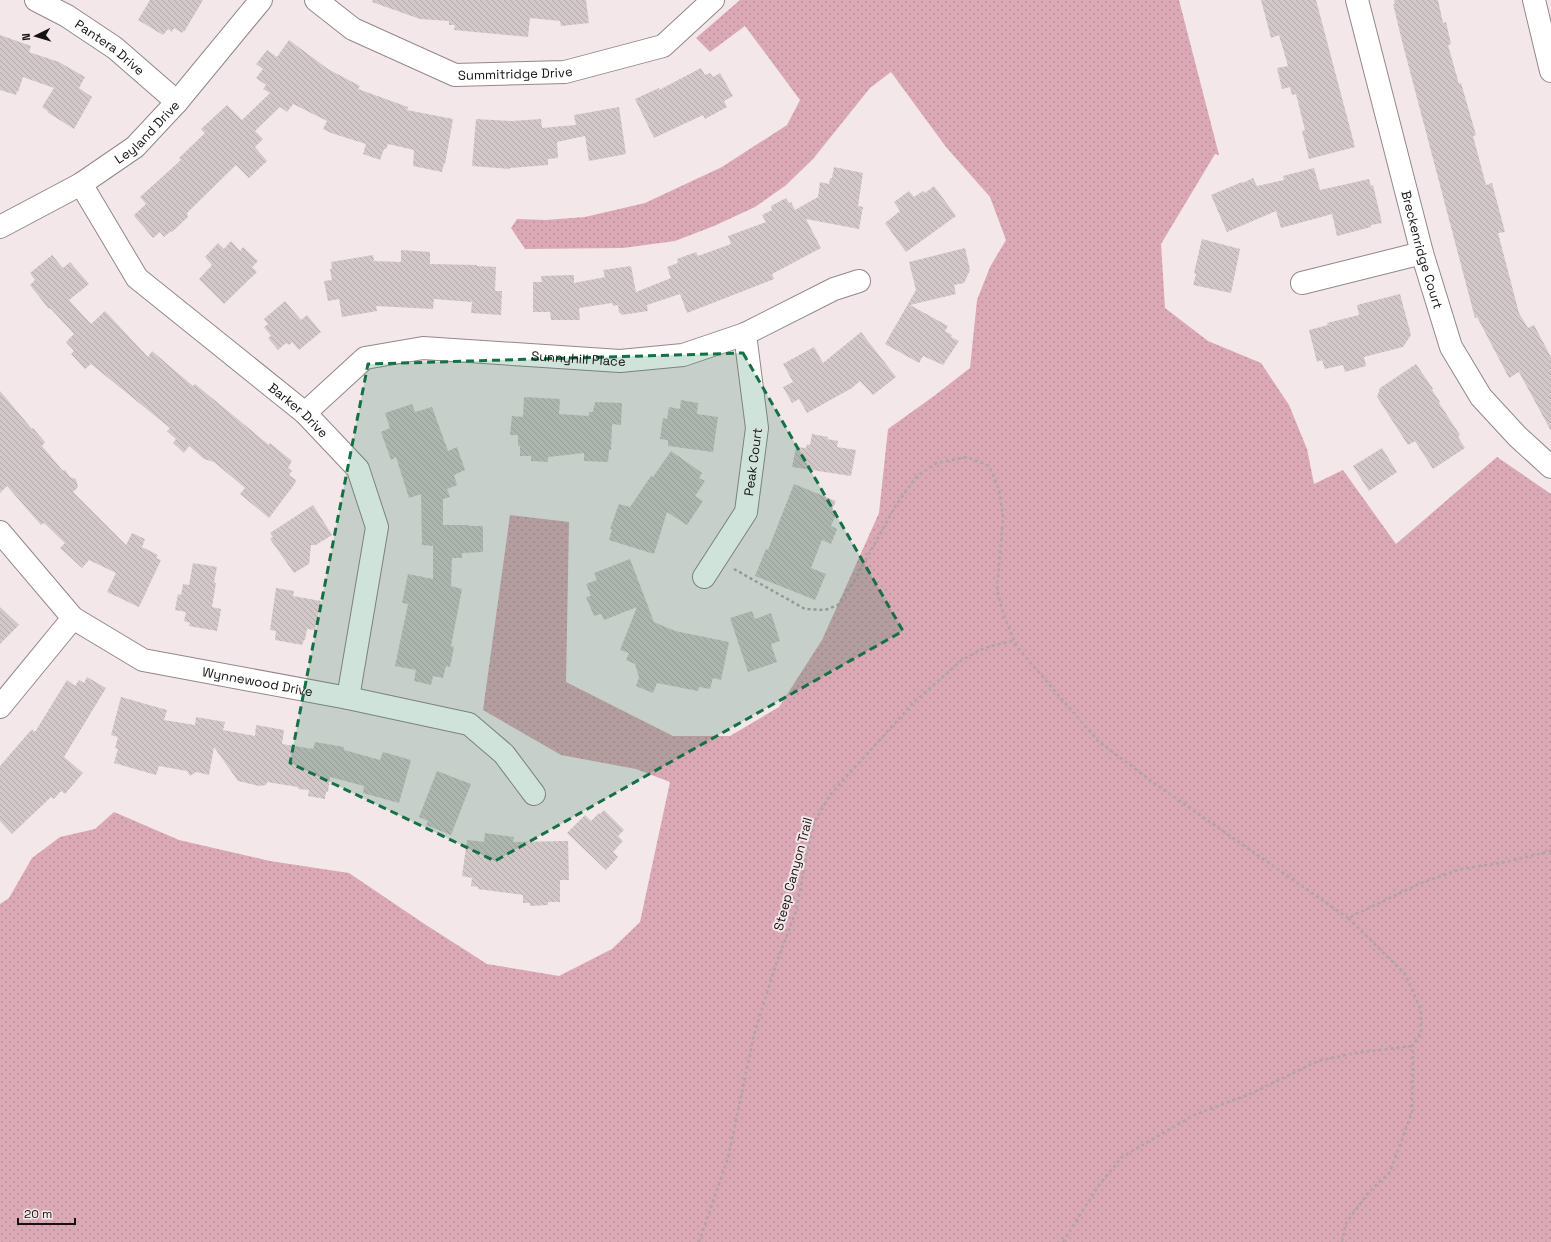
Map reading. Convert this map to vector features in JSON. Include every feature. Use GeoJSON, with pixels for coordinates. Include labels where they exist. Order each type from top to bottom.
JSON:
{"type":"FeatureCollection","features":[{"type":"Feature","properties":{"kind":"street","name":"Pantera Drive"},"geometry":{"type":"LineString","coordinates":[[36,0],[67,16],[115,48],[177,102]]}},
{"type":"Feature","properties":{"kind":"street","name":"Leyland Drive"},"geometry":{"type":"LineString","coordinates":[[0,227],[81,184],[135,147],[177,102],[261,0]]}},
{"type":"Feature","properties":{"kind":"street","name":"Summitridge Drive"},"geometry":{"type":"LineString","coordinates":[[316,0],[354,29],[455,75],[565,72],[663,46],[713,0]]}},
{"type":"Feature","properties":{"kind":"street","name":"Breckenridge Court"},"geometry":{"type":"LineString","coordinates":[[1357,0],[1422,253],[1451,347],[1481,397],[1518,437],[1551,467]]}},
{"type":"Feature","properties":{"kind":"street"},"geometry":{"type":"LineString","coordinates":[[1534,0],[1551,71]]}},
{"type":"Feature","properties":{"kind":"street","name":"Barker Drive"},"geometry":{"type":"LineString","coordinates":[[81,184],[137,278],[305,412],[358,469],[376,527],[348,698]]}},
{"type":"Feature","properties":{"kind":"street"},"geometry":{"type":"LineString","coordinates":[[1302,283],[1422,253]]}},
{"type":"Feature","properties":{"kind":"street","name":"Sunnyhill Place"},"geometry":{"type":"LineString","coordinates":[[305,412],[364,358],[423,348],[620,361],[682,355],[745,334],[834,289],[859,281]]}},
{"type":"Feature","properties":{"kind":"street","name":"Peak Court"},"geometry":{"type":"LineString","coordinates":[[704,577],[746,512],[758,428],[745,334]]}},
{"type":"Feature","properties":{"kind":"street","name":"Wynnewood Drive"},"geometry":{"type":"LineString","coordinates":[[0,532],[73,618],[143,660],[348,698],[469,724],[504,754],[534,794]]}},
{"type":"Feature","properties":{"kind":"street"},"geometry":{"type":"LineString","coordinates":[[0,707],[73,618]]}},
{"type":"Feature","properties":{"kind":"path"},"geometry":{"type":"LineString","coordinates":[[716,558],[754,582],[805,609],[825,610],[838,605],[854,583],[896,505],[917,476],[937,463],[967,457],[989,466],[998,490],[1003,517],[997,590],[1004,616],[1017,646],[1098,740],[1154,783],[1348,918],[1405,974],[1421,1010],[1421,1034],[1412,1046],[1412,1112],[1390,1172],[1369,1192],[1346,1224],[1342,1242]]}},
{"type":"Feature","properties":{"kind":"path","name":"Steep Canyon Trail"},"geometry":{"type":"LineString","coordinates":[[699,1242],[728,1158],[754,1035],[775,967],[796,911],[808,848],[815,821],[830,796],[920,697],[962,660],[984,648],[1015,640]]}},
{"type":"Feature","properties":{"kind":"path"},"geometry":{"type":"LineString","coordinates":[[1348,918],[1421,883],[1460,869],[1505,862],[1551,851]]}},
{"type":"Feature","properties":{"kind":"path"},"geometry":{"type":"LineString","coordinates":[[1063,1242],[1099,1185],[1122,1157],[1194,1115],[1250,1094],[1318,1061],[1412,1046]]}},
{"type":"Feature","properties":{"kind":"highlighted area"},"geometry":{"type":"Polygon","coordinates":[[[743,353],[903,631],[495,861],[290,763],[368,364],[743,353]]]}},
{"type":"Feature","properties":{"kind":"shaded area"},"geometry":{"type":"Polygon","coordinates":[[[740,0],[1179,0],[1219,155],[1215,154],[1161,244],[1165,308],[1208,341],[1261,363],[1289,405],[1307,449],[1314,484],[1343,470],[1396,544],[1497,457],[1551,494],[1551,1242],[0,1242],[0,904],[9,898],[32,858],[60,837],[95,829],[114,812],[179,840],[270,861],[349,873],[487,964],[559,976],[612,949],[640,922],[670,782],[636,769],[561,755],[483,710],[510,515],[569,522],[566,682],[673,736],[730,736],[779,707],[822,640],[879,513],[888,429],[970,368],[977,300],[990,267],[1006,240],[990,197],[946,147],[891,72],[870,88],[813,159],[785,186],[755,207],[714,226],[675,241],[623,248],[525,249],[511,228],[517,219],[546,220],[585,217],[645,203],[722,167],[787,125],[800,100],[745,26],[710,52],[696,38],[740,0]]]}},
{"type":"Feature","properties":{"kind":"building"},"geometry":{"type":"Polygon","coordinates":[[[150,0],[203,0],[184,32],[183,31],[182,33],[174,28],[172,32],[168,29],[163,35],[138,20],[150,0]]]}},
{"type":"Feature","properties":{"kind":"building"},"geometry":{"type":"Polygon","coordinates":[[[373,0],[586,0],[589,23],[561,26],[560,21],[530,18],[528,37],[454,30],[455,25],[449,25],[449,21],[420,19],[372,2],[373,0]]]}},
{"type":"Feature","properties":{"kind":"building"},"geometry":{"type":"Polygon","coordinates":[[[1261,0],[1316,0],[1355,147],[1309,159],[1302,131],[1305,130],[1296,94],[1292,95],[1290,87],[1282,89],[1277,68],[1288,66],[1279,35],[1271,38],[1261,0]]]}},
{"type":"Feature","properties":{"kind":"building"},"geometry":{"type":"Polygon","coordinates":[[[1394,0],[1438,0],[1443,23],[1446,22],[1451,44],[1448,45],[1476,135],[1473,136],[1486,185],[1492,183],[1505,232],[1498,233],[1519,313],[1528,328],[1534,325],[1551,357],[1551,431],[1519,372],[1509,378],[1477,317],[1475,318],[1403,45],[1393,4],[1395,4],[1394,0]]]}},
{"type":"Feature","properties":{"kind":"building"},"geometry":{"type":"Polygon","coordinates":[[[0,35],[31,46],[29,52],[59,62],[85,77],[79,88],[92,97],[74,129],[47,112],[48,111],[42,107],[54,88],[23,77],[16,95],[0,90],[0,35]]]}},
{"type":"Feature","properties":{"kind":"building"},"geometry":{"type":"Polygon","coordinates":[[[289,40],[328,69],[360,86],[358,89],[408,107],[407,110],[453,119],[445,164],[444,163],[442,172],[413,166],[414,150],[388,144],[386,149],[384,149],[380,160],[363,154],[366,144],[323,129],[327,121],[293,104],[287,112],[280,107],[255,131],[263,139],[255,147],[267,161],[249,178],[236,165],[187,213],[188,217],[172,232],[171,231],[164,237],[160,232],[153,238],[134,215],[146,204],[140,197],[181,160],[179,158],[205,133],[201,129],[227,105],[242,120],[270,93],[263,89],[266,85],[256,78],[263,69],[256,64],[267,50],[277,57],[289,40]]]}},
{"type":"Feature","properties":{"kind":"building"},"geometry":{"type":"Polygon","coordinates":[[[701,68],[705,75],[710,73],[713,77],[720,73],[733,96],[724,101],[727,107],[705,119],[703,115],[654,138],[635,99],[659,88],[659,90],[701,68]]]}},
{"type":"Feature","properties":{"kind":"building"},"geometry":{"type":"Polygon","coordinates":[[[619,107],[626,154],[589,161],[585,136],[557,142],[558,158],[548,159],[548,165],[510,169],[472,166],[476,119],[512,121],[541,119],[542,128],[576,125],[574,115],[619,107]]]}},
{"type":"Feature","properties":{"kind":"building"},"geometry":{"type":"Polygon","coordinates":[[[834,167],[863,173],[858,206],[863,207],[859,229],[806,219],[821,248],[772,274],[774,279],[687,313],[680,294],[647,305],[648,311],[621,315],[621,313],[619,313],[618,305],[613,306],[612,303],[579,308],[580,320],[551,320],[550,312],[533,312],[533,282],[542,282],[541,276],[574,275],[574,283],[605,277],[603,270],[631,266],[636,292],[671,278],[667,267],[678,263],[677,259],[696,252],[698,256],[731,244],[728,236],[766,222],[762,215],[772,210],[771,206],[786,198],[789,203],[791,202],[795,210],[818,197],[820,182],[829,184],[834,167]]]}},
{"type":"Feature","properties":{"kind":"building"},"geometry":{"type":"Polygon","coordinates":[[[1314,168],[1320,190],[1369,179],[1371,186],[1373,185],[1382,223],[1337,236],[1332,214],[1281,228],[1276,211],[1227,232],[1211,195],[1253,178],[1257,186],[1284,180],[1283,176],[1314,168]]]}},
{"type":"Feature","properties":{"kind":"building"},"geometry":{"type":"Polygon","coordinates":[[[934,186],[956,216],[906,252],[885,223],[900,211],[894,202],[909,191],[914,197],[923,191],[925,193],[934,186]]]}},
{"type":"Feature","properties":{"kind":"building"},"geometry":{"type":"Polygon","coordinates":[[[1202,239],[1240,249],[1231,293],[1193,285],[1196,274],[1194,273],[1202,239]]]}},
{"type":"Feature","properties":{"kind":"building"},"geometry":{"type":"Polygon","coordinates":[[[231,241],[240,251],[243,247],[258,261],[252,267],[257,272],[224,304],[199,279],[212,265],[205,257],[218,243],[224,249],[231,241]]]}},
{"type":"Feature","properties":{"kind":"building"},"geometry":{"type":"Polygon","coordinates":[[[965,248],[970,270],[964,283],[954,285],[956,294],[910,305],[948,326],[945,331],[952,335],[951,337],[959,341],[943,365],[923,356],[919,363],[885,344],[916,290],[909,262],[965,248]]]}},
{"type":"Feature","properties":{"kind":"building"},"geometry":{"type":"Polygon","coordinates":[[[401,250],[430,252],[430,264],[496,267],[495,291],[502,291],[501,315],[471,313],[472,302],[434,299],[433,309],[376,306],[377,311],[342,317],[339,299],[328,301],[324,281],[332,280],[330,269],[332,268],[331,262],[373,255],[374,261],[401,262],[401,250]]]}},
{"type":"Feature","properties":{"kind":"building"},"geometry":{"type":"Polygon","coordinates":[[[52,255],[63,268],[70,262],[89,284],[69,300],[91,324],[105,311],[148,357],[152,351],[193,386],[195,384],[269,445],[270,443],[292,461],[288,468],[292,471],[289,475],[296,480],[296,482],[269,518],[240,494],[245,488],[214,462],[204,459],[189,446],[184,453],[173,443],[176,439],[167,431],[170,428],[91,364],[85,369],[71,354],[74,351],[66,342],[74,334],[51,309],[48,308],[30,285],[35,280],[30,273],[52,255]]]}},
{"type":"Feature","properties":{"kind":"building"},"geometry":{"type":"Polygon","coordinates":[[[1400,294],[1411,335],[1403,347],[1364,357],[1366,366],[1345,372],[1343,365],[1325,369],[1322,360],[1317,362],[1309,330],[1328,325],[1327,323],[1359,315],[1357,305],[1400,294]]]}},
{"type":"Feature","properties":{"kind":"building"},"geometry":{"type":"Polygon","coordinates":[[[285,301],[301,320],[307,315],[321,332],[299,350],[292,342],[289,345],[286,343],[278,350],[268,338],[271,336],[264,327],[268,324],[264,319],[285,301]]]}},
{"type":"Feature","properties":{"kind":"building"},"geometry":{"type":"Polygon","coordinates":[[[861,332],[896,377],[873,395],[860,381],[852,388],[807,413],[799,399],[792,403],[783,387],[793,382],[783,364],[814,347],[823,363],[861,332]]]}},
{"type":"Feature","properties":{"kind":"building"},"geometry":{"type":"Polygon","coordinates":[[[1416,364],[1433,389],[1432,390],[1440,402],[1439,403],[1460,435],[1458,437],[1465,448],[1433,469],[1415,441],[1408,445],[1377,397],[1380,388],[1416,364]]]}},
{"type":"Feature","properties":{"kind":"building"},"geometry":{"type":"Polygon","coordinates":[[[0,391],[45,442],[42,446],[63,471],[65,470],[70,477],[76,479],[78,487],[73,492],[126,545],[132,533],[145,539],[142,547],[158,555],[156,558],[161,560],[139,607],[107,592],[116,573],[89,560],[82,568],[60,548],[65,543],[44,523],[41,525],[7,486],[0,493],[0,391]]]}},
{"type":"Feature","properties":{"kind":"building"},"geometry":{"type":"Polygon","coordinates":[[[524,397],[560,399],[559,414],[589,416],[589,412],[593,412],[595,402],[622,403],[621,425],[612,424],[611,450],[609,450],[608,462],[584,461],[584,453],[548,457],[548,462],[531,461],[531,456],[520,456],[518,435],[510,435],[512,416],[523,417],[524,397]]]}},
{"type":"Feature","properties":{"kind":"building"},"geometry":{"type":"Polygon","coordinates":[[[681,400],[698,403],[697,414],[718,417],[713,452],[668,446],[668,440],[660,439],[663,418],[667,419],[669,407],[680,409],[681,400]]]}},
{"type":"Feature","properties":{"kind":"building"},"geometry":{"type":"Polygon","coordinates":[[[412,404],[415,412],[432,407],[448,451],[457,447],[465,470],[454,475],[457,485],[447,489],[450,497],[443,499],[443,525],[483,526],[483,552],[462,553],[462,558],[452,558],[451,586],[462,589],[451,646],[454,647],[450,667],[446,666],[443,678],[433,676],[431,685],[414,681],[416,670],[395,666],[408,604],[402,603],[408,574],[433,579],[433,546],[422,545],[421,494],[409,498],[396,457],[391,460],[381,432],[390,428],[385,413],[412,404]]]}},
{"type":"Feature","properties":{"kind":"building"},"geometry":{"type":"Polygon","coordinates":[[[812,434],[828,437],[827,439],[838,441],[837,447],[856,450],[851,476],[792,467],[796,447],[806,448],[807,444],[810,445],[812,434]]]}},
{"type":"Feature","properties":{"kind":"building"},"geometry":{"type":"Polygon","coordinates":[[[1382,448],[1397,472],[1369,491],[1353,466],[1382,448]]]}},
{"type":"Feature","properties":{"kind":"building"},"geometry":{"type":"Polygon","coordinates":[[[671,451],[702,473],[699,478],[705,481],[695,496],[703,501],[687,525],[667,512],[654,554],[609,540],[612,529],[610,529],[619,504],[630,507],[651,476],[653,477],[671,451]]]}},
{"type":"Feature","properties":{"kind":"building"},"geometry":{"type":"Polygon","coordinates":[[[794,484],[836,501],[832,510],[837,512],[831,526],[837,529],[831,544],[822,540],[811,568],[826,574],[815,600],[755,576],[766,549],[768,550],[794,484]]]}},
{"type":"Feature","properties":{"kind":"building"},"geometry":{"type":"Polygon","coordinates":[[[313,505],[332,535],[316,545],[311,545],[309,564],[294,573],[270,539],[273,537],[270,533],[313,505]]]}},
{"type":"Feature","properties":{"kind":"building"},"geometry":{"type":"Polygon","coordinates":[[[630,559],[654,622],[675,631],[729,642],[721,680],[713,678],[710,689],[699,687],[698,691],[657,683],[653,693],[636,686],[639,677],[635,664],[626,660],[629,653],[620,650],[637,607],[604,620],[601,614],[594,616],[586,597],[591,596],[586,584],[597,580],[594,573],[630,559]]]}},
{"type":"Feature","properties":{"kind":"building"},"geometry":{"type":"Polygon","coordinates":[[[193,563],[217,567],[212,607],[221,609],[217,631],[189,626],[190,623],[184,621],[186,612],[175,610],[178,594],[181,595],[183,584],[189,585],[193,563]]]}},
{"type":"Feature","properties":{"kind":"building"},"geometry":{"type":"Polygon","coordinates":[[[276,588],[294,591],[293,596],[321,601],[315,630],[307,629],[305,640],[302,645],[275,640],[276,631],[270,630],[276,588]]]}},
{"type":"Feature","properties":{"kind":"building"},"geometry":{"type":"Polygon","coordinates":[[[0,607],[19,625],[0,644],[0,607]]]}},
{"type":"Feature","properties":{"kind":"building"},"geometry":{"type":"Polygon","coordinates":[[[752,611],[755,619],[771,613],[780,641],[771,644],[777,662],[748,672],[730,618],[752,611]]]}},
{"type":"Feature","properties":{"kind":"building"},"geometry":{"type":"Polygon","coordinates":[[[87,677],[106,688],[64,757],[83,773],[65,794],[61,791],[54,799],[51,797],[12,834],[0,821],[0,766],[32,729],[35,732],[67,680],[75,686],[79,680],[84,683],[87,677]]]}},
{"type":"Feature","properties":{"kind":"building"},"geometry":{"type":"Polygon","coordinates":[[[121,697],[167,710],[164,720],[195,725],[196,717],[225,722],[223,730],[255,736],[256,725],[284,730],[282,744],[313,749],[315,742],[344,747],[344,750],[380,760],[383,752],[411,760],[399,803],[363,793],[364,786],[330,777],[328,792],[326,792],[325,799],[308,796],[309,790],[298,789],[298,787],[267,782],[266,785],[259,786],[238,781],[214,747],[209,775],[196,772],[190,776],[187,771],[159,766],[156,775],[114,763],[118,749],[115,748],[118,737],[111,735],[121,697]]]}},
{"type":"Feature","properties":{"kind":"building"},"geometry":{"type":"Polygon","coordinates":[[[437,771],[471,784],[451,835],[426,825],[428,821],[419,817],[437,771]]]}},
{"type":"Feature","properties":{"kind":"building"},"geometry":{"type":"Polygon","coordinates":[[[604,810],[624,830],[618,836],[623,841],[613,852],[618,857],[606,870],[567,833],[585,815],[591,821],[604,810]]]}},
{"type":"Feature","properties":{"kind":"building"},"geometry":{"type":"Polygon","coordinates":[[[485,833],[514,837],[513,842],[568,841],[569,880],[560,880],[560,902],[548,902],[548,905],[530,906],[530,903],[523,903],[523,895],[478,889],[478,887],[471,886],[472,878],[462,876],[467,840],[484,842],[485,833]]]}}]}
